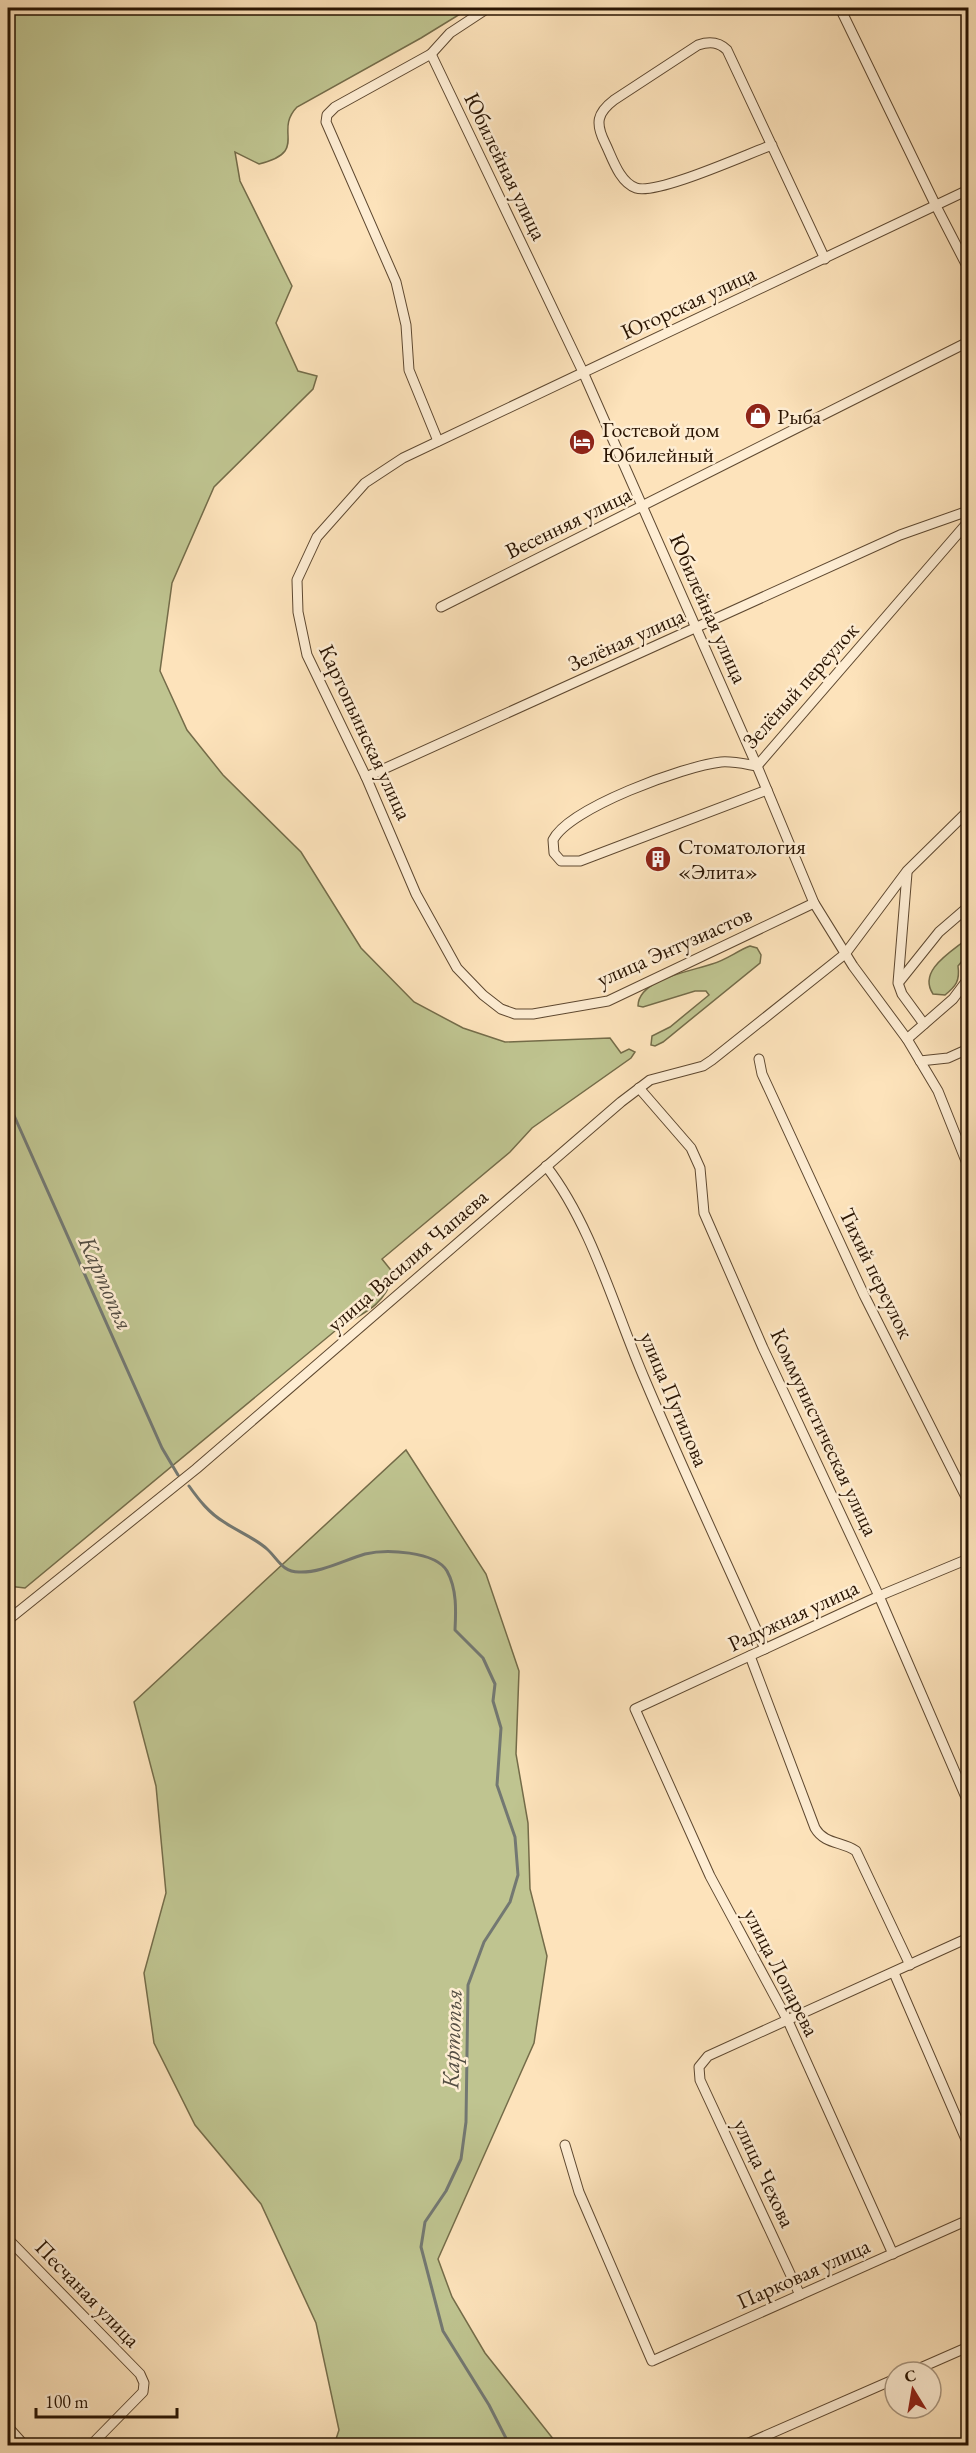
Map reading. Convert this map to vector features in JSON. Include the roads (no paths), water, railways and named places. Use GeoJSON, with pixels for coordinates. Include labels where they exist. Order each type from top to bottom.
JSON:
{"type":"FeatureCollection","features":[{"type":"Feature","properties":{"kind":"street"},"geometry":{"type":"LineString","coordinates":[[438,441],[409,369],[406,325],[396,282],[326,122],[327,115],[335,107],[431,54],[450,33],[488,8]]}},
{"type":"Feature","properties":{"kind":"street"},"geometry":{"type":"LineString","coordinates":[[840,8],[936,206],[969,268]]}},
{"type":"Feature","properties":{"kind":"street"},"geometry":{"type":"LineString","coordinates":[[772,145],[661,186],[645,189],[634,187],[624,179],[600,133],[598,120],[602,110],[614,100],[675,59],[698,45],[717,43],[727,50],[772,145],[825,259]]}},
{"type":"Feature","properties":{"kind":"street","name":"Юбилейная улица"},"geometry":{"type":"LineString","coordinates":[[431,54],[583,372],[757,766],[814,903],[845,954],[907,1039],[938,1091],[969,1166]]}},
{"type":"Feature","properties":{"kind":"street","name":"Югорская улица"},"geometry":{"type":"LineString","coordinates":[[424,447],[969,190]]}},
{"type":"Feature","properties":{"kind":"street","name":"Весенняя улица"},"geometry":{"type":"LineString","coordinates":[[441,606],[969,342]]}},
{"type":"Feature","properties":{"kind":"street","name":"Картопьинская улица"},"geometry":{"type":"LineString","coordinates":[[424,447],[385,468],[348,499],[317,537],[297,580],[300,628],[307,655],[366,777],[416,894],[457,968]]}},
{"type":"Feature","properties":{"kind":"street","name":"Зелёная улица"},"geometry":{"type":"LineString","coordinates":[[366,777],[697,629],[900,535],[969,511]]}},
{"type":"Feature","properties":{"kind":"street","name":"Зелёный переулок"},"geometry":{"type":"LineString","coordinates":[[767,790],[580,861],[561,861],[554,853],[553,840],[562,825],[581,813],[661,778],[723,762],[757,766],[969,522]]}},
{"type":"Feature","properties":{"kind":"street"},"geometry":{"type":"LineString","coordinates":[[845,954],[907,871],[969,811]]}},
{"type":"Feature","properties":{"kind":"street"},"geometry":{"type":"LineString","coordinates":[[907,871],[898,983],[902,994],[924,1024]]}},
{"type":"Feature","properties":{"kind":"street","name":"улица Энтузиастов"},"geometry":{"type":"LineString","coordinates":[[457,968],[483,995],[515,1014],[533,1014],[608,1001],[814,903]]}},
{"type":"Feature","properties":{"kind":"street"},"geometry":{"type":"LineString","coordinates":[[898,983],[939,932],[969,907]]}},
{"type":"Feature","properties":{"kind":"street","name":"улица Василия Чапаева"},"geometry":{"type":"LineString","coordinates":[[8,1620],[196,1469],[639,1088],[650,1080],[703,1066],[845,954]]}},
{"type":"Feature","properties":{"kind":"street"},"geometry":{"type":"LineString","coordinates":[[907,1039],[953,999],[969,979]]}},
{"type":"Feature","properties":{"kind":"street"},"geometry":{"type":"LineString","coordinates":[[920,1061],[948,1058],[969,1049]]}},
{"type":"Feature","properties":{"kind":"street","name":"Тихий переулок"},"geometry":{"type":"LineString","coordinates":[[759,1059],[762,1074],[864,1295],[969,1501]]}},
{"type":"Feature","properties":{"kind":"street","name":"Коммунистическая улица"},"geometry":{"type":"LineString","coordinates":[[639,1088],[691,1148],[700,1168],[704,1213],[763,1348],[879,1596],[969,1802]]}},
{"type":"Feature","properties":{"kind":"street","name":"улица Путилова"},"geometry":{"type":"LineString","coordinates":[[546,1166],[558,1182],[588,1242],[645,1379],[765,1649]]}},
{"type":"Feature","properties":{"kind":"street","name":"Радужная улица"},"geometry":{"type":"LineString","coordinates":[[634,1709],[879,1596],[969,1559]]}},
{"type":"Feature","properties":{"kind":"street"},"geometry":{"type":"LineString","coordinates":[[750,1656],[815,1828],[820,1836],[828,1841],[856,1851],[910,1965]]}},
{"type":"Feature","properties":{"kind":"street","name":"улица Лопарева"},"geometry":{"type":"LineString","coordinates":[[634,1709],[710,1876],[788,2021],[893,2254]]}},
{"type":"Feature","properties":{"kind":"street"},"geometry":{"type":"LineString","coordinates":[[788,2021],[969,1938]]}},
{"type":"Feature","properties":{"kind":"street"},"geometry":{"type":"LineString","coordinates":[[894,1973],[969,2144]]}},
{"type":"Feature","properties":{"kind":"street","name":"улица Чехова"},"geometry":{"type":"LineString","coordinates":[[788,2021],[708,2056],[699,2067],[700,2080],[800,2295]]}},
{"type":"Feature","properties":{"kind":"street","name":"Парковая улица"},"geometry":{"type":"LineString","coordinates":[[565,2145],[579,2192],[652,2361],[969,2220]]}},
{"type":"Feature","properties":{"kind":"street","name":"Песчаная улица"},"geometry":{"type":"LineString","coordinates":[[8,2239],[140,2374],[144,2383],[143,2392],[90,2445]]}},
{"type":"Feature","properties":{"kind":"street"},"geometry":{"type":"LineString","coordinates":[[939,2360],[969,2347]]}},
{"type":"Feature","properties":{"kind":"street"},"geometry":{"type":"LineString","coordinates":[[742,2445],[883,2384]]}},
{"type":"Feature","properties":{"kind":"street"},"geometry":{"type":"LineString","coordinates":[[8,2427],[26,2445]]}},
{"type":"Feature","properties":{"kind":"waterway","name":"Картопья"},"geometry":{"type":"LineString","coordinates":[[8,1102],[162,1448],[178,1475]]}},
{"type":"Feature","properties":{"kind":"waterway","name":"Картопья"},"geometry":{"type":"LineString","coordinates":[[189,1486],[214,1515],[262,1545],[288,1570],[307,1572],[374,1552],[409,1553],[432,1559],[441,1564],[453,1585],[456,1608],[455,1630],[483,1658],[495,1684],[493,1701],[501,1728],[497,1785],[515,1837],[518,1875],[510,1902],[484,1942],[468,1985],[466,2122],[461,2159],[446,2191],[425,2222],[421,2247],[443,2331],[489,2405],[510,2446]]}},
{"type":"Feature","properties":{"kind":"place","name":"Рыба"},"geometry":{"type":"Point","coordinates":[758,416]}},
{"type":"Feature","properties":{"kind":"place","name":"Гостевой дом Юбилейный"},"geometry":{"type":"Point","coordinates":[582,442]}},
{"type":"Feature","properties":{"kind":"place","name":"Стоматология «Элита»"},"geometry":{"type":"Point","coordinates":[658,859]}}]}
